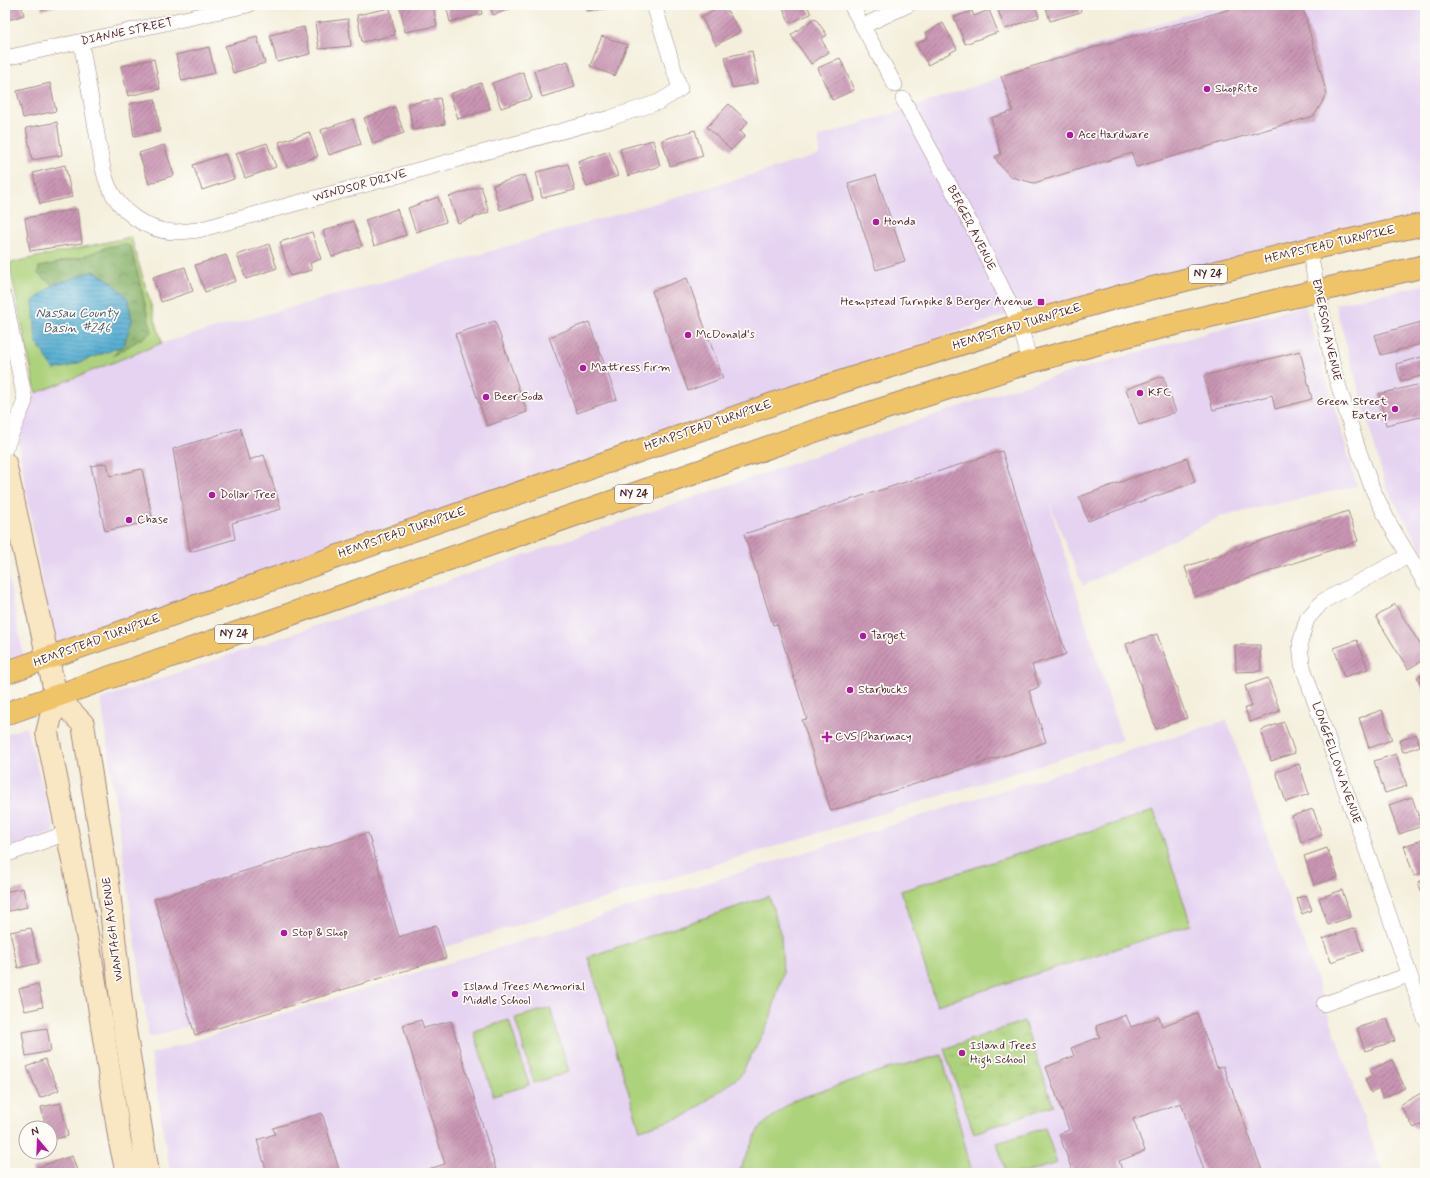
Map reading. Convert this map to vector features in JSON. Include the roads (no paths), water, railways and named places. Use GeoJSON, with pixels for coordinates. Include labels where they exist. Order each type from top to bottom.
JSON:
{"type":"FeatureCollection","features":[{"type":"Feature","properties":{"kind":"main road","name":"HEMPSTEAD TURNPIKE"},"geometry":{"type":"LineString","coordinates":[[5,673],[773,403],[1020,325],[1121,296],[1309,249],[1425,224]]}},
{"type":"Feature","properties":{"kind":"main road","name":"NY 24"},"geometry":{"type":"LineString","coordinates":[[5,714],[829,426],[1030,362],[1145,331],[1425,266]]}},
{"type":"Feature","properties":{"kind":"main road","name":"WANTAGH AVENUE"},"geometry":{"type":"LineString","coordinates":[[5,462],[49,658],[56,696],[47,733],[82,905],[97,990],[120,1142],[127,1173]]}},
{"type":"Feature","properties":{"kind":"main road","name":"WANTAGH AVENUE"},"geometry":{"type":"LineString","coordinates":[[56,696],[83,724],[108,883],[123,1018],[148,1173]]}},
{"type":"Feature","properties":{"kind":"street","name":"DIANNE STREET"},"geometry":{"type":"LineString","coordinates":[[5,58],[248,5]]}},
{"type":"Feature","properties":{"kind":"street","name":"WINDSOR DRIVE"},"geometry":{"type":"LineString","coordinates":[[81,42],[103,169],[108,186],[129,214],[148,226],[173,232],[198,230],[221,224],[610,118],[660,102],[680,89],[654,5]]}},
{"type":"Feature","properties":{"kind":"street"},"geometry":{"type":"LineString","coordinates":[[851,5],[895,85]]}},
{"type":"Feature","properties":{"kind":"street"},"geometry":{"type":"LineString","coordinates":[[863,26],[908,5]]}},
{"type":"Feature","properties":{"kind":"street","name":"BERGER AVENUE"},"geometry":{"type":"LineString","coordinates":[[903,99],[972,228],[1020,325],[1030,362]]}},
{"type":"Feature","properties":{"kind":"street","name":"EMERSON AVENUE"},"geometry":{"type":"LineString","coordinates":[[1309,249],[1334,371],[1357,446],[1373,490],[1389,523],[1425,583]]}},
{"type":"Feature","properties":{"kind":"street"},"geometry":{"type":"LineString","coordinates":[[5,298],[25,401],[5,449]]}},
{"type":"Feature","properties":{"kind":"street","name":"LONGFELLOW AVENUE"},"geometry":{"type":"LineString","coordinates":[[1408,556],[1323,601],[1307,619],[1300,643],[1302,664],[1425,1019]]}},
{"type":"Feature","properties":{"kind":"street"},"geometry":{"type":"LineString","coordinates":[[5,855],[67,833]]}},
{"type":"Feature","properties":{"kind":"street"},"geometry":{"type":"LineString","coordinates":[[1324,1004],[1409,975]]}},
{"type":"Feature","properties":{"kind":"water","name":"Nassau County Basin #246"},"geometry":{"type":"Polygon","coordinates":[[[94,271],[112,282],[128,299],[132,321],[123,346],[70,366],[54,370],[36,341],[33,301],[53,285],[94,271]]]}},
{"type":"Feature","properties":{"kind":"place","name":"ShopRite"},"geometry":{"type":"Point","coordinates":[1207,89]}},
{"type":"Feature","properties":{"kind":"place","name":"Ace Hardware"},"geometry":{"type":"Point","coordinates":[1070,135]}},
{"type":"Feature","properties":{"kind":"place","name":"Honda"},"geometry":{"type":"Point","coordinates":[876,222]}},
{"type":"Feature","properties":{"kind":"place","name":"Hempstead Turnpike & Berger Avenue"},"geometry":{"type":"Point","coordinates":[1041,302]}},
{"type":"Feature","properties":{"kind":"place","name":"McDonald's"},"geometry":{"type":"Point","coordinates":[688,335]}},
{"type":"Feature","properties":{"kind":"place","name":"Mattress Firm"},"geometry":{"type":"Point","coordinates":[583,368]}},
{"type":"Feature","properties":{"kind":"place","name":"KFC"},"geometry":{"type":"Point","coordinates":[1140,393]}},
{"type":"Feature","properties":{"kind":"place","name":"Beer Soda"},"geometry":{"type":"Point","coordinates":[486,397]}},
{"type":"Feature","properties":{"kind":"place","name":"Green Street Eatery"},"geometry":{"type":"Point","coordinates":[1395,409]}},
{"type":"Feature","properties":{"kind":"place","name":"Dollar Tree"},"geometry":{"type":"Point","coordinates":[212,495]}},
{"type":"Feature","properties":{"kind":"place","name":"Chase"},"geometry":{"type":"Point","coordinates":[129,520]}},
{"type":"Feature","properties":{"kind":"place","name":"Target"},"geometry":{"type":"Point","coordinates":[863,636]}},
{"type":"Feature","properties":{"kind":"place","name":"Starbucks"},"geometry":{"type":"Point","coordinates":[850,690]}},
{"type":"Feature","properties":{"kind":"place","name":"CVS Pharmacy"},"geometry":{"type":"Point","coordinates":[827,737]}},
{"type":"Feature","properties":{"kind":"place","name":"Stop & Shop"},"geometry":{"type":"Point","coordinates":[284,933]}},
{"type":"Feature","properties":{"kind":"place","name":"Island Trees Memorial Middle School"},"geometry":{"type":"Point","coordinates":[455,994]}},
{"type":"Feature","properties":{"kind":"place","name":"Island Trees High School"},"geometry":{"type":"Point","coordinates":[962,1053]}}]}
